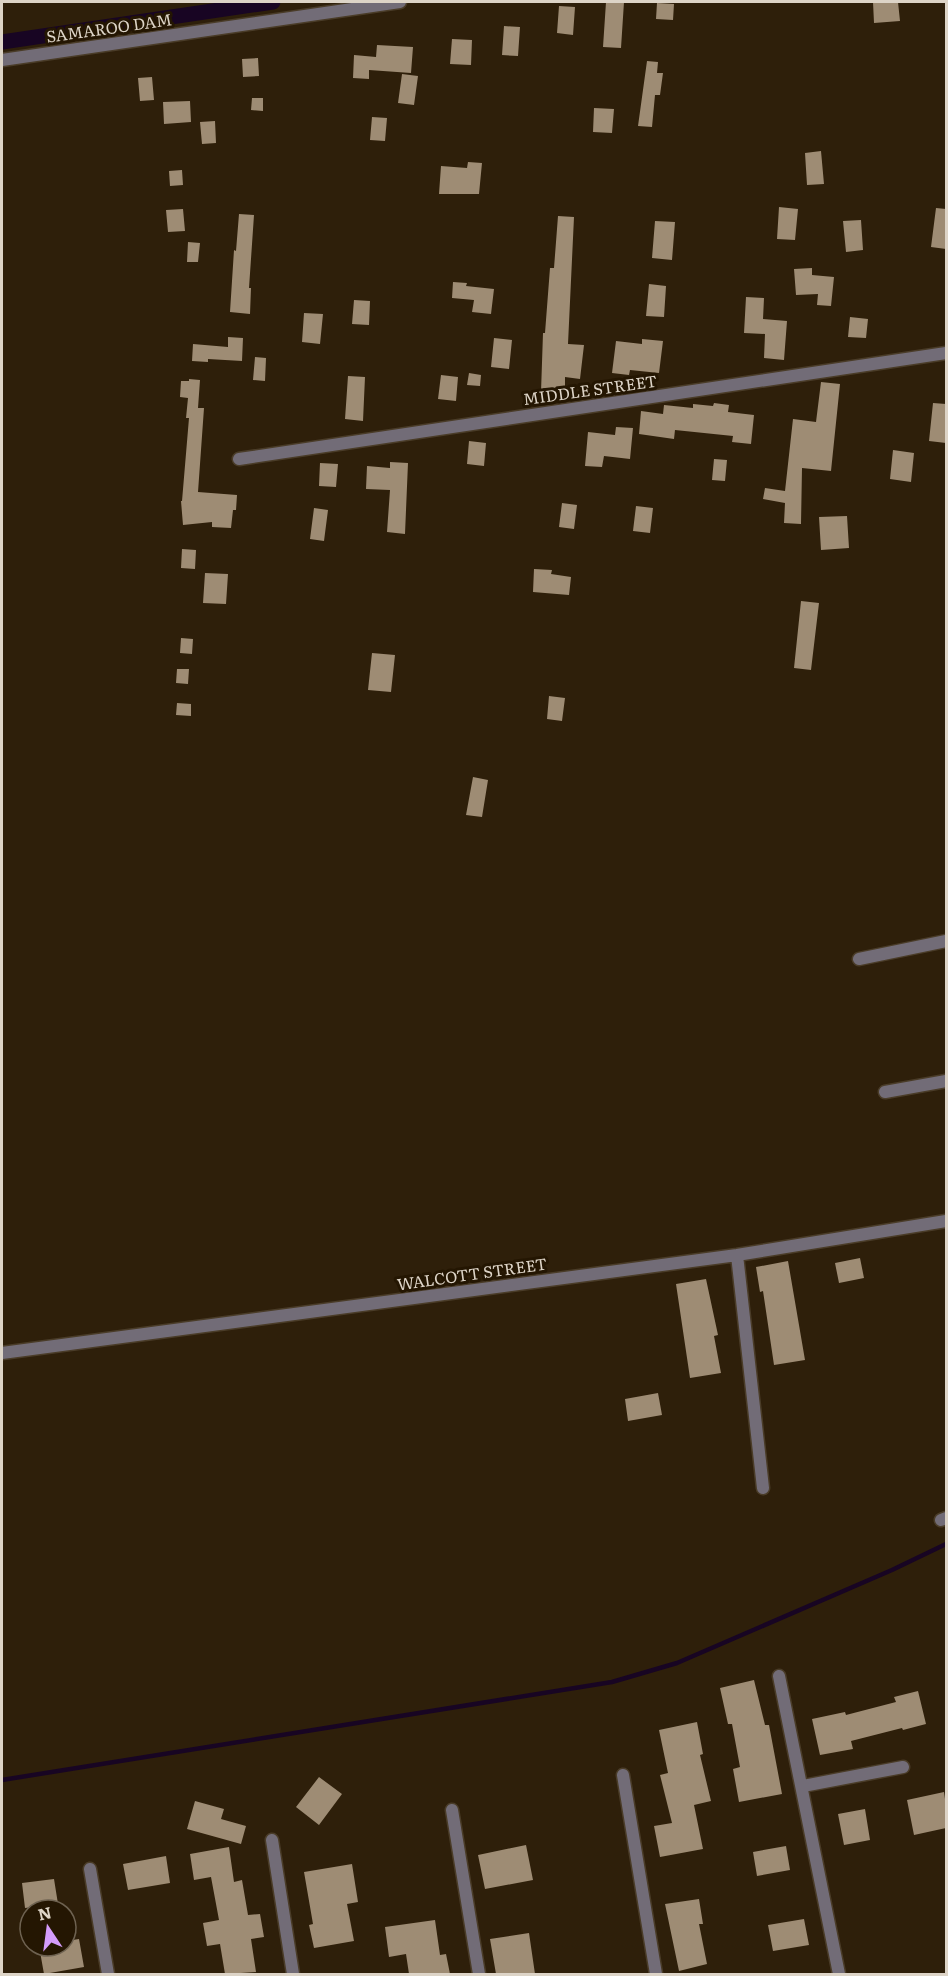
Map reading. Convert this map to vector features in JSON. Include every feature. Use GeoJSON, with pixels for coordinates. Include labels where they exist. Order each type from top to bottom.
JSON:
{"type":"FeatureCollection","features":[{"type":"Feature","properties":{"kind":"street","name":"SAMAROO DAM"},"geometry":{"type":"LineString","coordinates":[[2,60],[400,2]]}},
{"type":"Feature","properties":{"kind":"street","name":"MIDDLE STREET"},"geometry":{"type":"LineString","coordinates":[[239,459],[946,353]]}},
{"type":"Feature","properties":{"kind":"street"},"geometry":{"type":"LineString","coordinates":[[859,958],[946,941]]}},
{"type":"Feature","properties":{"kind":"street"},"geometry":{"type":"LineString","coordinates":[[885,1092],[946,1081]]}},
{"type":"Feature","properties":{"kind":"street","name":"WALCOTT STREET"},"geometry":{"type":"LineString","coordinates":[[2,1353],[737,1256],[946,1221]]}},
{"type":"Feature","properties":{"kind":"street"},"geometry":{"type":"LineString","coordinates":[[737,1256],[762,1488]]}},
{"type":"Feature","properties":{"kind":"street"},"geometry":{"type":"LineString","coordinates":[[779,1676],[803,1786],[839,1974]]}},
{"type":"Feature","properties":{"kind":"street"},"geometry":{"type":"LineString","coordinates":[[803,1786],[903,1767]]}},
{"type":"Feature","properties":{"kind":"street"},"geometry":{"type":"LineString","coordinates":[[624,1775],[656,1974]]}},
{"type":"Feature","properties":{"kind":"street"},"geometry":{"type":"LineString","coordinates":[[453,1810],[479,1974]]}},
{"type":"Feature","properties":{"kind":"street"},"geometry":{"type":"LineString","coordinates":[[272,1840],[293,1974]]}},
{"type":"Feature","properties":{"kind":"street"},"geometry":{"type":"LineString","coordinates":[[90,1869],[108,1974]]}},
{"type":"Feature","properties":{"kind":"building"},"geometry":{"type":"Polygon","coordinates":[[[606,2],[624,2],[621,48],[603,47],[606,2]]]}},
{"type":"Feature","properties":{"kind":"building"},"geometry":{"type":"Polygon","coordinates":[[[873,2],[898,2],[900,21],[874,23],[873,2]]]}},
{"type":"Feature","properties":{"kind":"building"},"geometry":{"type":"Polygon","coordinates":[[[657,3],[674,4],[673,20],[656,19],[657,3]]]}},
{"type":"Feature","properties":{"kind":"building"},"geometry":{"type":"Polygon","coordinates":[[[559,6],[575,7],[573,35],[557,33],[559,6]]]}},
{"type":"Feature","properties":{"kind":"building"},"geometry":{"type":"Polygon","coordinates":[[[504,26],[520,27],[518,56],[502,55],[504,26]]]}},
{"type":"Feature","properties":{"kind":"building"},"geometry":{"type":"Polygon","coordinates":[[[452,39],[472,40],[471,65],[450,64],[452,39]]]}},
{"type":"Feature","properties":{"kind":"building"},"geometry":{"type":"Polygon","coordinates":[[[377,45],[413,47],[411,73],[369,70],[369,79],[353,78],[354,55],[376,57],[377,45]]]}},
{"type":"Feature","properties":{"kind":"building"},"geometry":{"type":"Polygon","coordinates":[[[258,58],[259,76],[243,77],[242,59],[258,58]]]}},
{"type":"Feature","properties":{"kind":"building"},"geometry":{"type":"Polygon","coordinates":[[[647,61],[658,62],[657,73],[663,73],[660,95],[655,95],[652,127],[638,126],[647,61]]]}},
{"type":"Feature","properties":{"kind":"building"},"geometry":{"type":"Polygon","coordinates":[[[402,74],[418,76],[414,105],[398,103],[402,74]]]}},
{"type":"Feature","properties":{"kind":"building"},"geometry":{"type":"Polygon","coordinates":[[[152,77],[154,100],[140,101],[138,78],[152,77]]]}},
{"type":"Feature","properties":{"kind":"building"},"geometry":{"type":"Polygon","coordinates":[[[252,98],[263,98],[263,111],[251,110],[252,98]]]}},
{"type":"Feature","properties":{"kind":"building"},"geometry":{"type":"Polygon","coordinates":[[[190,101],[191,122],[164,124],[163,102],[190,101]]]}},
{"type":"Feature","properties":{"kind":"building"},"geometry":{"type":"Polygon","coordinates":[[[594,108],[614,109],[612,133],[593,132],[594,108]]]}},
{"type":"Feature","properties":{"kind":"building"},"geometry":{"type":"Polygon","coordinates":[[[372,117],[387,118],[385,141],[370,140],[372,117]]]}},
{"type":"Feature","properties":{"kind":"building"},"geometry":{"type":"Polygon","coordinates":[[[215,121],[216,143],[202,144],[200,122],[215,121]]]}},
{"type":"Feature","properties":{"kind":"building"},"geometry":{"type":"Polygon","coordinates":[[[821,151],[824,184],[807,185],[805,153],[821,151]]]}},
{"type":"Feature","properties":{"kind":"building"},"geometry":{"type":"Polygon","coordinates":[[[468,162],[482,163],[479,194],[439,194],[441,166],[467,168],[468,162]]]}},
{"type":"Feature","properties":{"kind":"building"},"geometry":{"type":"Polygon","coordinates":[[[182,170],[183,185],[170,186],[169,171],[182,170]]]}},
{"type":"Feature","properties":{"kind":"building"},"geometry":{"type":"Polygon","coordinates":[[[779,207],[798,209],[795,240],[777,239],[779,207]]]}},
{"type":"Feature","properties":{"kind":"building"},"geometry":{"type":"Polygon","coordinates":[[[936,208],[946,209],[946,249],[931,247],[936,208]]]}},
{"type":"Feature","properties":{"kind":"building"},"geometry":{"type":"Polygon","coordinates":[[[183,209],[185,231],[168,232],[166,210],[183,209]]]}},
{"type":"Feature","properties":{"kind":"building"},"geometry":{"type":"Polygon","coordinates":[[[239,214],[254,215],[249,288],[251,288],[250,314],[230,312],[239,214]]]}},
{"type":"Feature","properties":{"kind":"building"},"geometry":{"type":"Polygon","coordinates":[[[558,216],[574,217],[568,344],[584,345],[580,379],[565,377],[565,392],[541,392],[543,333],[545,333],[550,268],[554,268],[558,216]]]}},
{"type":"Feature","properties":{"kind":"building"},"geometry":{"type":"Polygon","coordinates":[[[861,220],[863,250],[846,252],[843,221],[861,220]]]}},
{"type":"Feature","properties":{"kind":"building"},"geometry":{"type":"Polygon","coordinates":[[[655,221],[675,222],[672,260],[652,258],[655,221]]]}},
{"type":"Feature","properties":{"kind":"building"},"geometry":{"type":"Polygon","coordinates":[[[188,242],[200,243],[198,262],[187,262],[188,242]]]}},
{"type":"Feature","properties":{"kind":"building"},"geometry":{"type":"Polygon","coordinates":[[[812,268],[812,275],[834,277],[831,306],[817,305],[818,294],[796,295],[794,269],[812,268]]]}},
{"type":"Feature","properties":{"kind":"building"},"geometry":{"type":"Polygon","coordinates":[[[453,282],[494,289],[491,314],[472,312],[474,300],[452,298],[453,282]]]}},
{"type":"Feature","properties":{"kind":"building"},"geometry":{"type":"Polygon","coordinates":[[[649,284],[666,286],[664,317],[646,316],[649,284]]]}},
{"type":"Feature","properties":{"kind":"building"},"geometry":{"type":"Polygon","coordinates":[[[746,297],[764,298],[763,319],[787,321],[784,360],[764,358],[765,334],[744,333],[746,297]]]}},
{"type":"Feature","properties":{"kind":"building"},"geometry":{"type":"Polygon","coordinates":[[[354,300],[370,301],[369,325],[352,324],[354,300]]]}},
{"type":"Feature","properties":{"kind":"building"},"geometry":{"type":"Polygon","coordinates":[[[304,313],[323,314],[320,344],[302,342],[304,313]]]}},
{"type":"Feature","properties":{"kind":"building"},"geometry":{"type":"Polygon","coordinates":[[[850,317],[868,319],[866,338],[848,337],[850,317]]]}},
{"type":"Feature","properties":{"kind":"building"},"geometry":{"type":"Polygon","coordinates":[[[228,337],[243,338],[242,361],[208,359],[208,362],[192,361],[193,344],[228,347],[228,337]]]}},
{"type":"Feature","properties":{"kind":"building"},"geometry":{"type":"Polygon","coordinates":[[[494,338],[512,340],[509,369],[491,367],[494,338]]]}},
{"type":"Feature","properties":{"kind":"building"},"geometry":{"type":"Polygon","coordinates":[[[642,339],[663,341],[659,373],[630,370],[629,375],[612,373],[616,341],[642,344],[642,339]]]}},
{"type":"Feature","properties":{"kind":"building"},"geometry":{"type":"Polygon","coordinates":[[[255,357],[266,358],[265,381],[253,380],[255,357]]]}},
{"type":"Feature","properties":{"kind":"building"},"geometry":{"type":"Polygon","coordinates":[[[469,373],[481,375],[480,386],[467,385],[469,373]]]}},
{"type":"Feature","properties":{"kind":"building"},"geometry":{"type":"Polygon","coordinates":[[[441,375],[458,377],[456,401],[438,399],[441,375]]]}},
{"type":"Feature","properties":{"kind":"building"},"geometry":{"type":"Polygon","coordinates":[[[348,376],[365,377],[363,421],[345,419],[348,376]]]}},
{"type":"Feature","properties":{"kind":"building"},"geometry":{"type":"Polygon","coordinates":[[[189,379],[200,380],[198,408],[204,408],[198,492],[237,495],[231,528],[212,527],[212,522],[183,525],[181,501],[189,418],[186,418],[188,398],[180,397],[181,381],[189,381],[189,379]]]}},
{"type":"Feature","properties":{"kind":"building"},"geometry":{"type":"Polygon","coordinates":[[[821,382],[840,384],[831,471],[802,468],[801,524],[784,523],[785,503],[763,499],[765,488],[785,491],[793,419],[816,422],[821,382]]]}},
{"type":"Feature","properties":{"kind":"building"},"geometry":{"type":"Polygon","coordinates":[[[714,403],[729,405],[728,412],[754,415],[751,444],[732,442],[733,436],[675,430],[674,439],[639,434],[641,411],[663,414],[664,405],[693,408],[693,404],[713,406],[714,403]]]}},
{"type":"Feature","properties":{"kind":"building"},"geometry":{"type":"Polygon","coordinates":[[[933,403],[946,404],[946,443],[929,441],[933,403]]]}},
{"type":"Feature","properties":{"kind":"building"},"geometry":{"type":"Polygon","coordinates":[[[616,427],[633,428],[630,459],[604,456],[602,467],[585,466],[588,432],[615,435],[616,427]]]}},
{"type":"Feature","properties":{"kind":"building"},"geometry":{"type":"Polygon","coordinates":[[[469,441],[486,443],[484,466],[467,464],[469,441]]]}},
{"type":"Feature","properties":{"kind":"building"},"geometry":{"type":"Polygon","coordinates":[[[893,450],[914,453],[911,482],[890,479],[893,450]]]}},
{"type":"Feature","properties":{"kind":"building"},"geometry":{"type":"Polygon","coordinates":[[[714,459],[727,460],[725,481],[712,480],[714,459]]]}},
{"type":"Feature","properties":{"kind":"building"},"geometry":{"type":"Polygon","coordinates":[[[390,462],[408,463],[405,534],[387,532],[390,490],[366,489],[367,466],[390,468],[390,462]]]}},
{"type":"Feature","properties":{"kind":"building"},"geometry":{"type":"Polygon","coordinates":[[[320,463],[338,464],[336,487],[319,486],[320,463]]]}},
{"type":"Feature","properties":{"kind":"building"},"geometry":{"type":"Polygon","coordinates":[[[562,503],[577,505],[574,529],[559,527],[562,503]]]}},
{"type":"Feature","properties":{"kind":"building"},"geometry":{"type":"Polygon","coordinates":[[[636,506],[653,508],[650,533],[633,531],[636,506]]]}},
{"type":"Feature","properties":{"kind":"building"},"geometry":{"type":"Polygon","coordinates":[[[314,508],[328,510],[324,541],[310,539],[314,508]]]}},
{"type":"Feature","properties":{"kind":"building"},"geometry":{"type":"Polygon","coordinates":[[[847,516],[849,548],[821,550],[819,517],[847,516]]]}},
{"type":"Feature","properties":{"kind":"building"},"geometry":{"type":"Polygon","coordinates":[[[182,549],[196,550],[195,569],[181,568],[182,549]]]}},
{"type":"Feature","properties":{"kind":"building"},"geometry":{"type":"Polygon","coordinates":[[[534,569],[552,570],[551,574],[571,577],[569,595],[533,592],[534,569]]]}},
{"type":"Feature","properties":{"kind":"building"},"geometry":{"type":"Polygon","coordinates":[[[205,573],[228,574],[226,604],[203,603],[205,573]]]}},
{"type":"Feature","properties":{"kind":"building"},"geometry":{"type":"Polygon","coordinates":[[[801,601],[819,603],[811,670],[794,668],[801,601]]]}},
{"type":"Feature","properties":{"kind":"building"},"geometry":{"type":"Polygon","coordinates":[[[181,638],[193,639],[192,654],[180,653],[181,638]]]}},
{"type":"Feature","properties":{"kind":"building"},"geometry":{"type":"Polygon","coordinates":[[[372,653],[395,655],[391,692],[368,690],[372,653]]]}},
{"type":"Feature","properties":{"kind":"building"},"geometry":{"type":"Polygon","coordinates":[[[177,669],[189,669],[188,684],[176,683],[177,669]]]}},
{"type":"Feature","properties":{"kind":"building"},"geometry":{"type":"Polygon","coordinates":[[[549,696],[565,698],[562,721],[547,719],[549,696]]]}},
{"type":"Feature","properties":{"kind":"building"},"geometry":{"type":"Polygon","coordinates":[[[177,703],[191,704],[191,716],[176,715],[177,703]]]}},
{"type":"Feature","properties":{"kind":"building"},"geometry":{"type":"Polygon","coordinates":[[[473,777],[488,780],[482,817],[466,815],[473,777]]]}},
{"type":"Feature","properties":{"kind":"building"},"geometry":{"type":"Polygon","coordinates":[[[860,1258],[864,1278],[839,1283],[835,1263],[860,1258]]]}},
{"type":"Feature","properties":{"kind":"building"},"geometry":{"type":"Polygon","coordinates":[[[788,1261],[805,1360],[774,1365],[763,1291],[760,1292],[756,1267],[788,1261]]]}},
{"type":"Feature","properties":{"kind":"building"},"geometry":{"type":"Polygon","coordinates":[[[706,1279],[718,1335],[714,1336],[721,1373],[690,1378],[676,1284],[706,1279]]]}},
{"type":"Feature","properties":{"kind":"building"},"geometry":{"type":"Polygon","coordinates":[[[658,1393],[662,1415],[628,1421],[625,1399],[658,1393]]]}},
{"type":"Feature","properties":{"kind":"building"},"geometry":{"type":"Polygon","coordinates":[[[754,1680],[765,1725],[769,1725],[782,1794],[739,1802],[733,1769],[740,1767],[732,1724],[728,1724],[720,1688],[754,1680]]]}},
{"type":"Feature","properties":{"kind":"building"},"geometry":{"type":"Polygon","coordinates":[[[918,1691],[926,1724],[851,1741],[853,1749],[820,1755],[812,1719],[845,1712],[846,1715],[896,1702],[894,1697],[918,1691]]]}},
{"type":"Feature","properties":{"kind":"building"},"geometry":{"type":"Polygon","coordinates":[[[697,1722],[703,1754],[700,1755],[711,1801],[694,1805],[703,1849],[660,1857],[654,1826],[672,1823],[660,1775],[668,1773],[659,1730],[697,1722]]]}},
{"type":"Feature","properties":{"kind":"building"},"geometry":{"type":"Polygon","coordinates":[[[319,1777],[342,1794],[319,1825],[296,1807],[319,1777]]]}},
{"type":"Feature","properties":{"kind":"building"},"geometry":{"type":"Polygon","coordinates":[[[944,1792],[946,1828],[914,1835],[907,1800],[944,1792]]]}},
{"type":"Feature","properties":{"kind":"building"},"geometry":{"type":"Polygon","coordinates":[[[195,1801],[224,1809],[221,1819],[246,1826],[241,1844],[187,1829],[195,1801]]]}},
{"type":"Feature","properties":{"kind":"building"},"geometry":{"type":"Polygon","coordinates":[[[865,1809],[870,1840],[844,1845],[838,1814],[865,1809]]]}},
{"type":"Feature","properties":{"kind":"building"},"geometry":{"type":"Polygon","coordinates":[[[526,1845],[533,1880],[485,1889],[478,1855],[526,1845]]]}},
{"type":"Feature","properties":{"kind":"building"},"geometry":{"type":"Polygon","coordinates":[[[786,1846],[790,1870],[757,1876],[753,1852],[786,1846]]]}},
{"type":"Feature","properties":{"kind":"building"},"geometry":{"type":"Polygon","coordinates":[[[229,1847],[234,1882],[242,1880],[248,1915],[260,1914],[264,1937],[251,1939],[256,1972],[225,1974],[220,1944],[207,1946],[203,1923],[219,1920],[211,1877],[194,1880],[190,1854],[229,1847]]]}},
{"type":"Feature","properties":{"kind":"building"},"geometry":{"type":"Polygon","coordinates":[[[166,1856],[170,1883],[128,1890],[123,1864],[166,1856]]]}},
{"type":"Feature","properties":{"kind":"building"},"geometry":{"type":"Polygon","coordinates":[[[352,1864],[358,1902],[347,1904],[354,1941],[314,1948],[309,1925],[313,1924],[304,1872],[352,1864]]]}},
{"type":"Feature","properties":{"kind":"building"},"geometry":{"type":"Polygon","coordinates":[[[54,1879],[57,1898],[24,1898],[22,1883],[54,1879]]]}},
{"type":"Feature","properties":{"kind":"building"},"geometry":{"type":"Polygon","coordinates":[[[699,1899],[703,1924],[699,1924],[707,1964],[679,1971],[665,1904],[699,1899]]]}},
{"type":"Feature","properties":{"kind":"building"},"geometry":{"type":"Polygon","coordinates":[[[804,1919],[809,1945],[773,1951],[768,1925],[804,1919]]]}},
{"type":"Feature","properties":{"kind":"building"},"geometry":{"type":"Polygon","coordinates":[[[435,1920],[440,1955],[446,1954],[450,1974],[409,1974],[406,1954],[389,1957],[385,1927],[435,1920]]]}},
{"type":"Feature","properties":{"kind":"building"},"geometry":{"type":"Polygon","coordinates":[[[529,1933],[535,1974],[496,1974],[490,1939],[529,1933]]]}},
{"type":"Feature","properties":{"kind":"building"},"geometry":{"type":"Polygon","coordinates":[[[78,1939],[84,1967],[44,1974],[41,1958],[78,1958],[78,1939]]]}},
{"type":"Feature","properties":{"kind":"waterway"},"geometry":{"type":"LineString","coordinates":[[2,42],[273,2]]}},
{"type":"Feature","properties":{"kind":"waterway"},"geometry":{"type":"LineString","coordinates":[[2,1780],[612,1682],[677,1663],[892,1570],[946,1544]]}}]}
